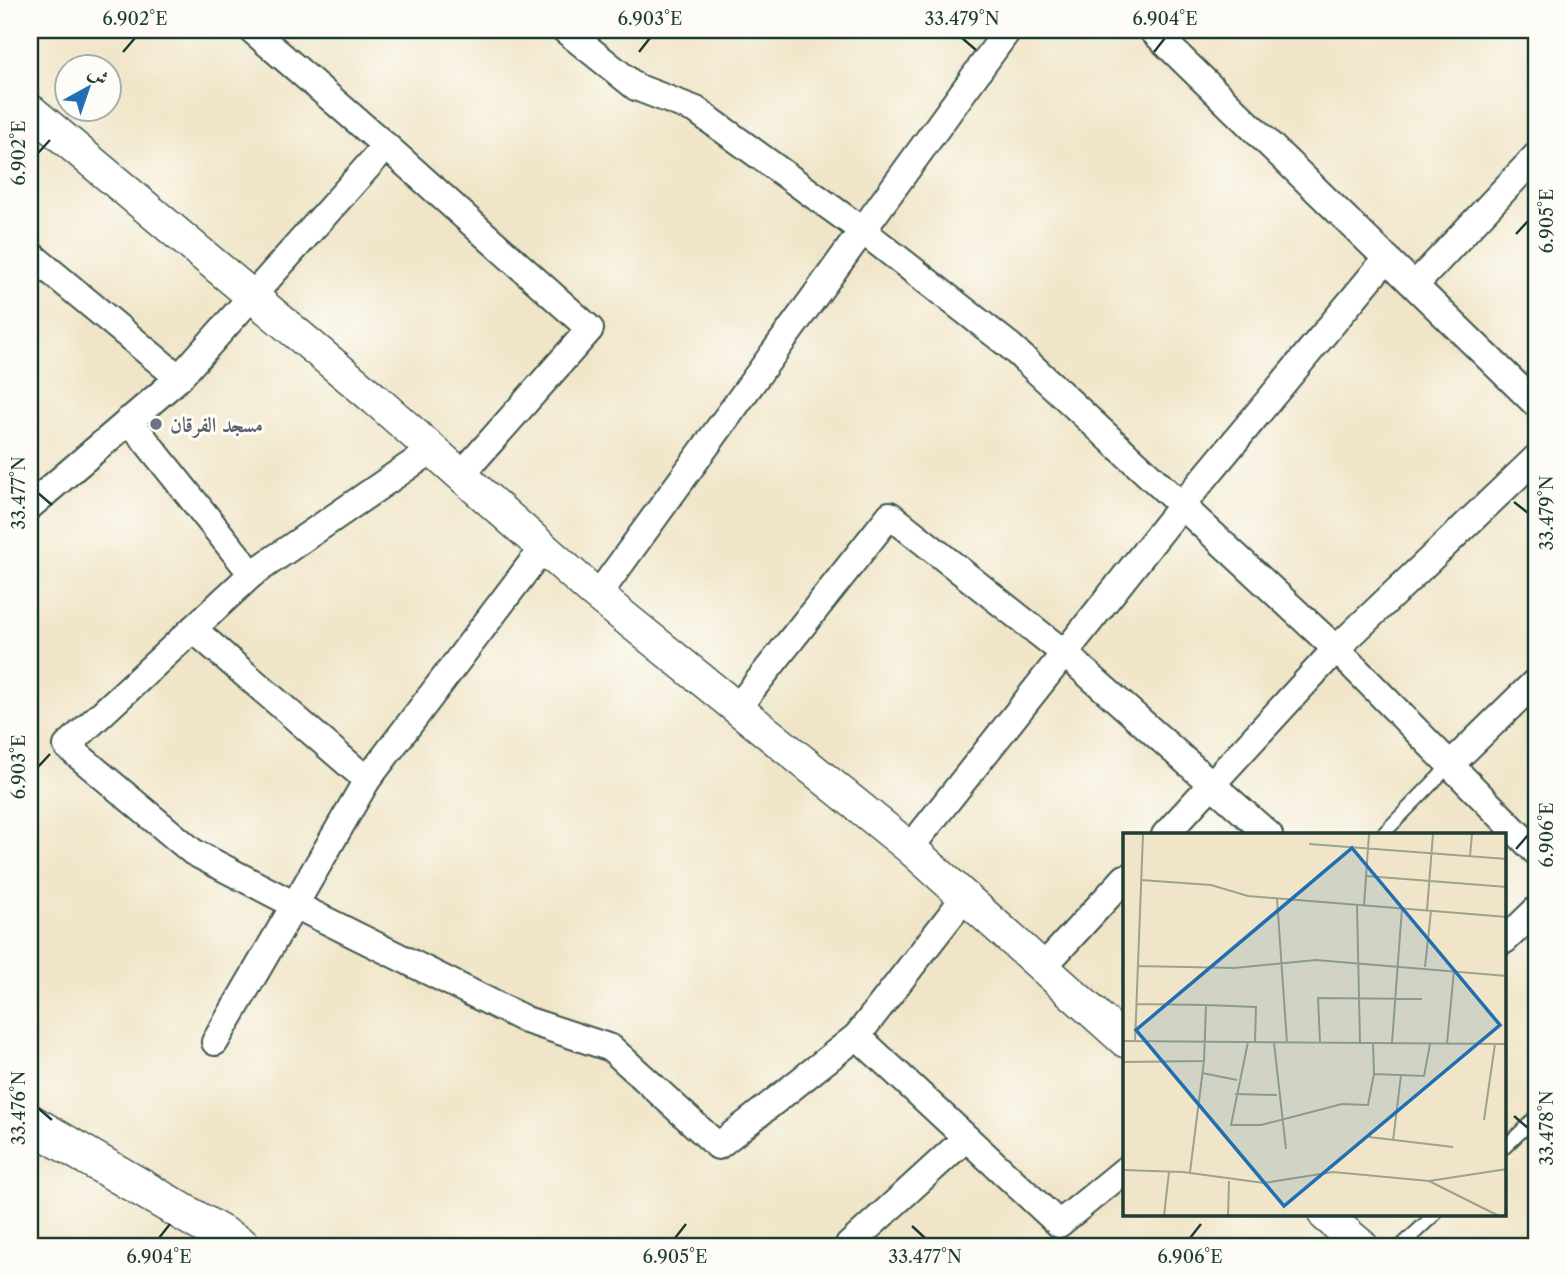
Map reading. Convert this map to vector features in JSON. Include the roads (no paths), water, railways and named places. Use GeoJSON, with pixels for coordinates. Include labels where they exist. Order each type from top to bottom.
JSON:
{"type":"FeatureCollection","features":[{"type":"Feature","properties":{"kind":"main road"},"geometry":{"type":"LineString","coordinates":[[30,1123],[241,1246]]}},
{"type":"Feature","properties":{"kind":"street"},"geometry":{"type":"LineString","coordinates":[[252,30],[590,329],[461,475]]}},
{"type":"Feature","properties":{"kind":"street"},"geometry":{"type":"LineString","coordinates":[[565,30],[636,87],[696,110],[863,231],[1010,346],[1336,649],[1536,852]]}},
{"type":"Feature","properties":{"kind":"street"},"geometry":{"type":"LineString","coordinates":[[598,595],[1008,30]]}},
{"type":"Feature","properties":{"kind":"street"},"geometry":{"type":"LineString","coordinates":[[1152,30],[1536,404]]}},
{"type":"Feature","properties":{"kind":"street"},"geometry":{"type":"LineString","coordinates":[[30,110],[252,296],[598,595],[910,848],[1123,1039]]}},
{"type":"Feature","properties":{"kind":"street"},"geometry":{"type":"LineString","coordinates":[[30,506],[179,378],[386,146]]}},
{"type":"Feature","properties":{"kind":"street"},"geometry":{"type":"LineString","coordinates":[[1415,285],[1533,166]]}},
{"type":"Feature","properties":{"kind":"street"},"geometry":{"type":"LineString","coordinates":[[30,254],[179,378]]}},
{"type":"Feature","properties":{"kind":"street"},"geometry":{"type":"LineString","coordinates":[[910,848],[1182,505],[1387,258]]}},
{"type":"Feature","properties":{"kind":"street"},"geometry":{"type":"LineString","coordinates":[[129,419],[252,575]]}},
{"type":"Feature","properties":{"kind":"street"},"geometry":{"type":"LineString","coordinates":[[432,450],[252,575],[67,746],[193,852],[526,1020],[611,1048],[718,1146],[857,1036],[965,897]]}},
{"type":"Feature","properties":{"kind":"street"},"geometry":{"type":"LineString","coordinates":[[1167,833],[1336,649],[1536,458]]}},
{"type":"Feature","properties":{"kind":"street"},"geometry":{"type":"LineString","coordinates":[[737,708],[890,515],[1064,653],[1267,833]]}},
{"type":"Feature","properties":{"kind":"street"},"geometry":{"type":"LineString","coordinates":[[215,1042],[367,780],[543,548]]}},
{"type":"Feature","properties":{"kind":"street"},"geometry":{"type":"LineString","coordinates":[[193,629],[367,780]]}},
{"type":"Feature","properties":{"kind":"street"},"geometry":{"type":"LineString","coordinates":[[1450,765],[1536,681]]}},
{"type":"Feature","properties":{"kind":"street"},"geometry":{"type":"LineString","coordinates":[[1043,967],[1123,880]]}},
{"type":"Feature","properties":{"kind":"street"},"geometry":{"type":"LineString","coordinates":[[1506,939],[1536,910]]}},
{"type":"Feature","properties":{"kind":"street"},"geometry":{"type":"LineString","coordinates":[[857,1036],[1059,1224],[1123,1172]]}},
{"type":"Feature","properties":{"kind":"street"},"geometry":{"type":"LineString","coordinates":[[848,1246],[966,1138]]}},
{"type":"Feature","properties":{"kind":"street"},"geometry":{"type":"LineString","coordinates":[[1326,1216],[1362,1246]]}},
{"type":"Feature","properties":{"kind":"lane"},"geometry":{"type":"LineString","coordinates":[[1384,833],[1450,765]]}},
{"type":"Feature","properties":{"kind":"lane"},"geometry":{"type":"LineString","coordinates":[[1506,1146],[1536,1116]]}},
{"type":"Feature","properties":{"kind":"lane"},"geometry":{"type":"LineString","coordinates":[[1401,1246],[1433,1216]]}},
{"type":"Feature","properties":{"kind":"place","name":"مسجد الفرقان"},"geometry":{"type":"Point","coordinates":[156,424]}}]}
